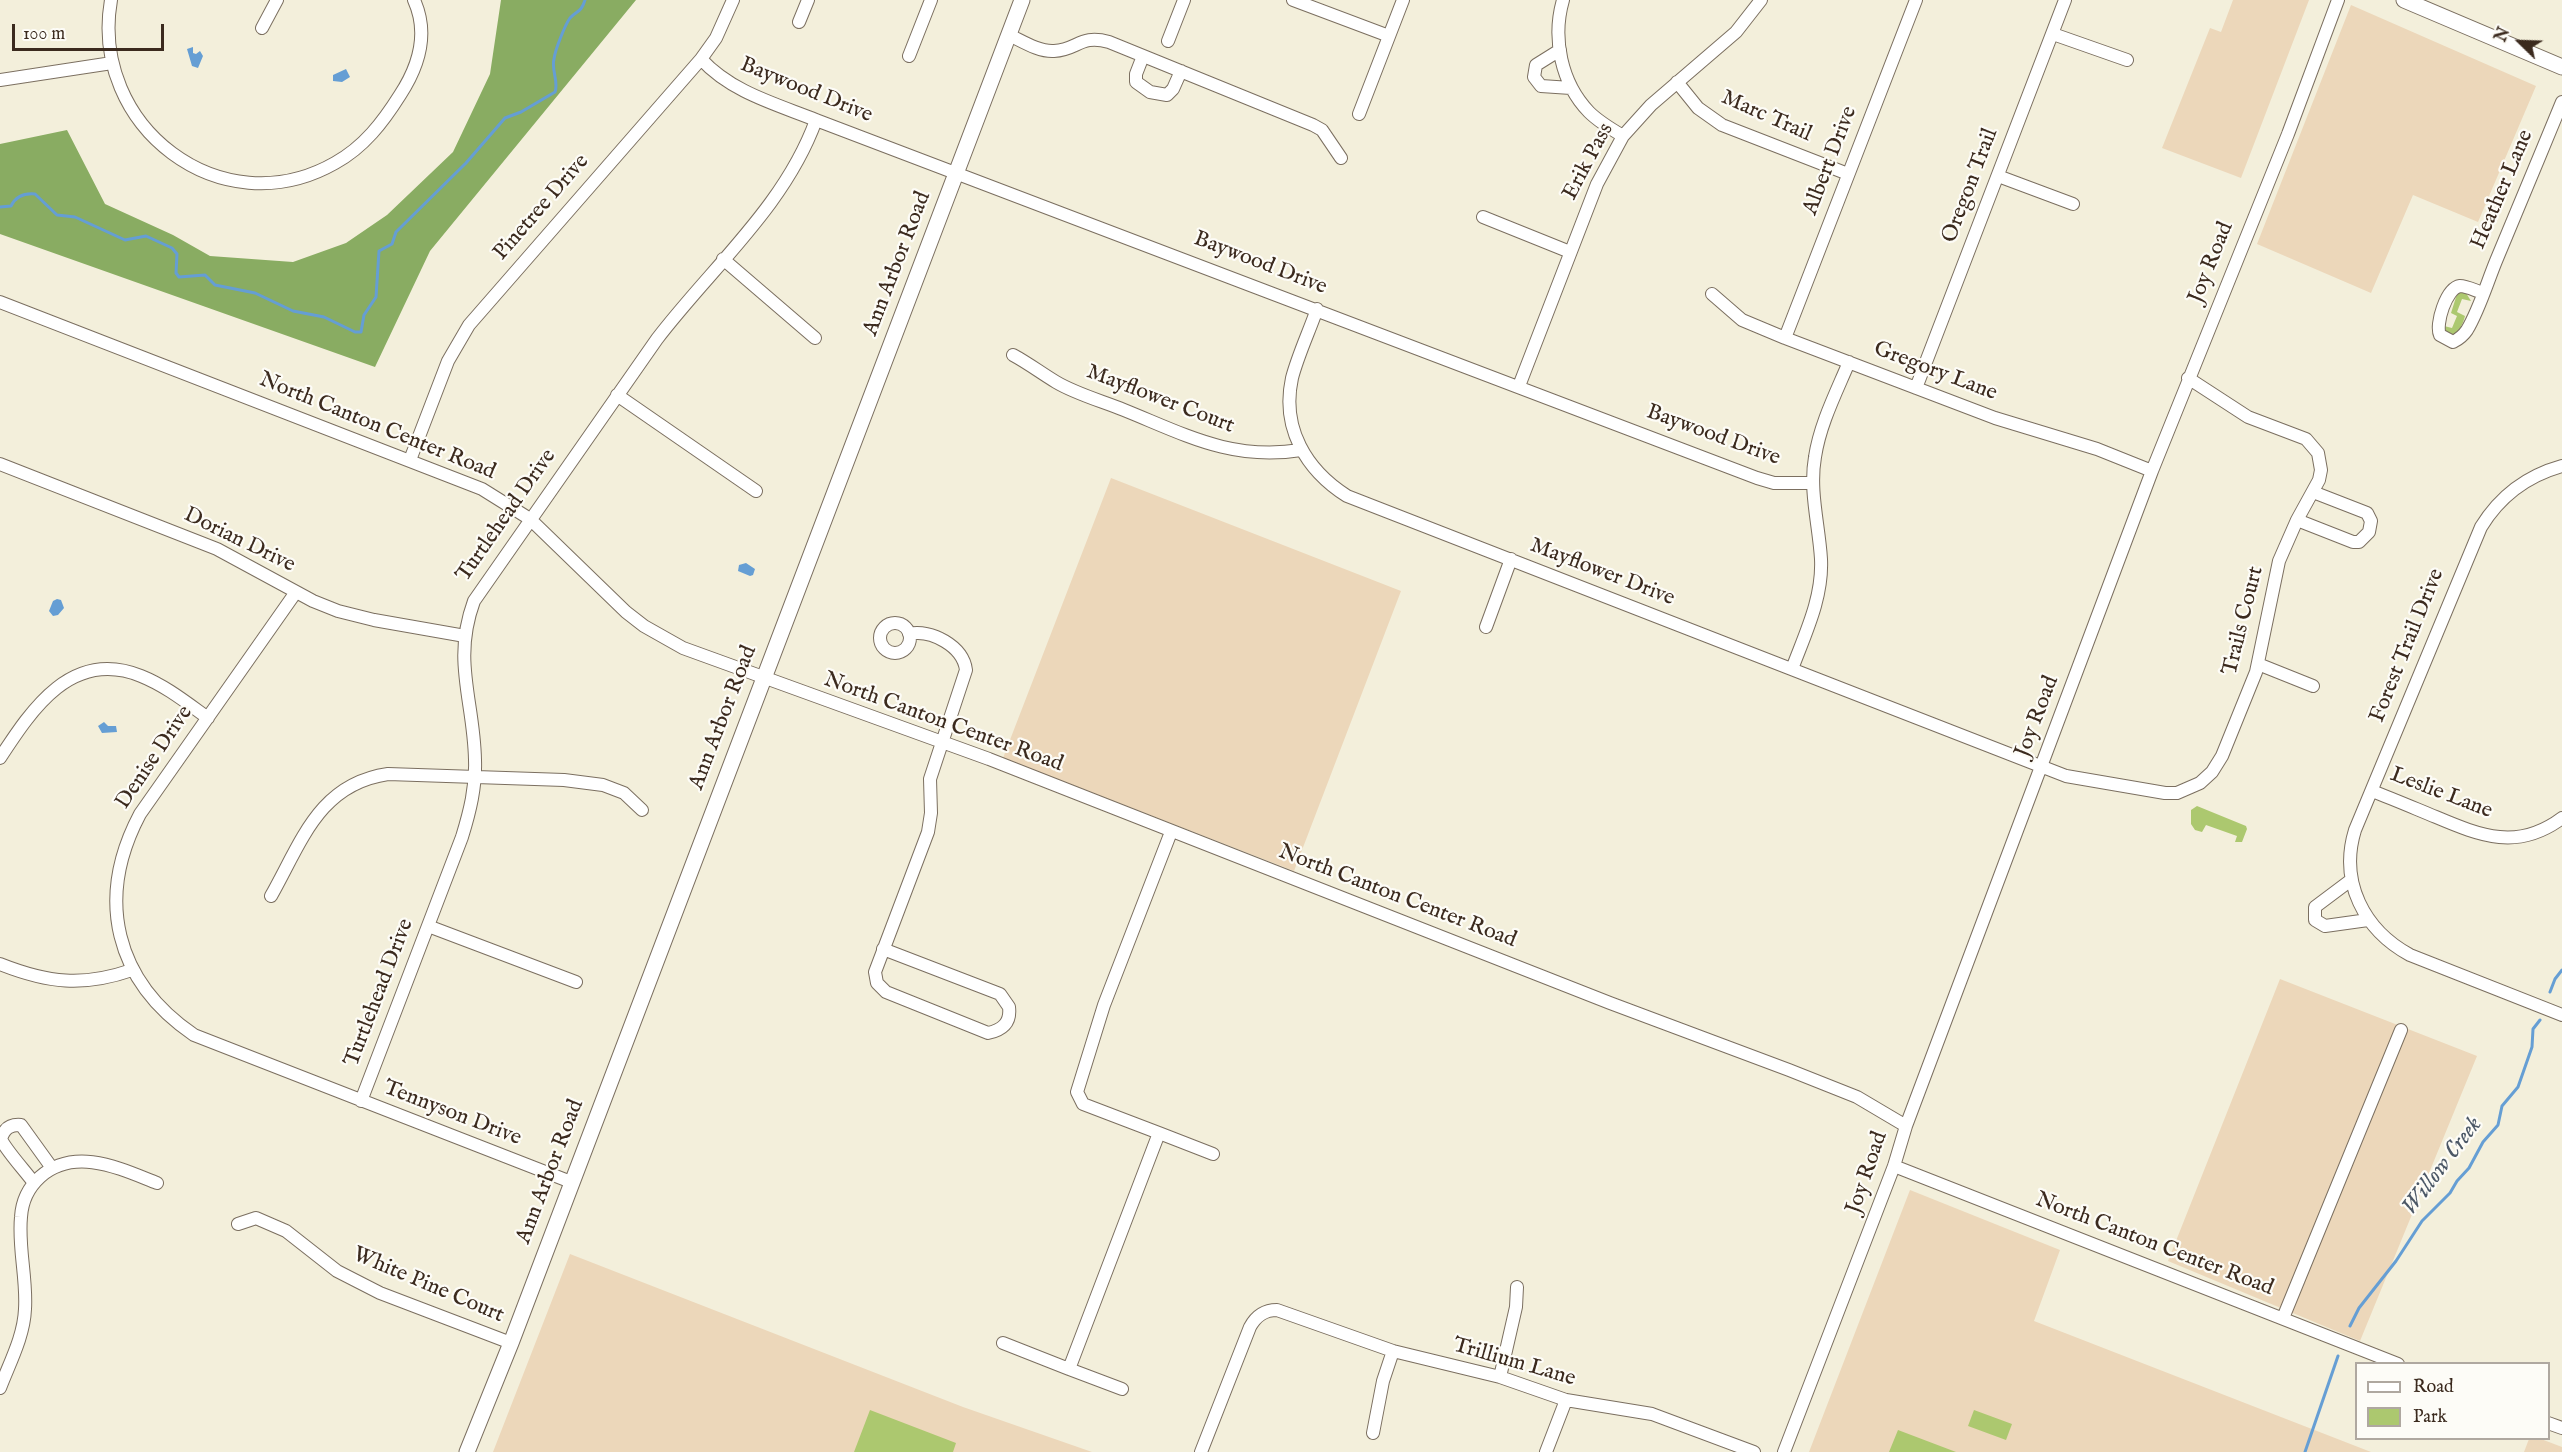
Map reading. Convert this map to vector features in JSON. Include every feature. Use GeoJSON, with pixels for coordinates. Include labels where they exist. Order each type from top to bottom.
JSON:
{"type":"FeatureCollection","features":[{"type":"Feature","properties":{"kind":"main road","name":"Ann Arbor Road"},"geometry":{"type":"LineString","coordinates":[[467,1452],[512,1343],[762,679],[1022,0]]}},
{"type":"Feature","properties":{"kind":"main road"},"geometry":{"type":"LineString","coordinates":[[2404,0],[2562,67]]}},
{"type":"Feature","properties":{"kind":"street"},"geometry":{"type":"LineString","coordinates":[[111,0],[108,29],[112,63],[118,83],[134,114],[159,144],[204,172],[259,183],[293,179],[314,173],[348,155],[365,141],[388,115],[411,78],[417,62],[421,36],[420,19],[414,0]]}},
{"type":"Feature","properties":{"kind":"street"},"geometry":{"type":"LineString","coordinates":[[262,28],[277,0]]}},
{"type":"Feature","properties":{"kind":"street","name":"Pinetree Drive"},"geometry":{"type":"LineString","coordinates":[[410,460],[448,361],[469,325],[701,59],[716,38],[733,0]]}},
{"type":"Feature","properties":{"kind":"street"},"geometry":{"type":"LineString","coordinates":[[799,22],[808,0]]}},
{"type":"Feature","properties":{"kind":"street"},"geometry":{"type":"LineString","coordinates":[[909,56],[931,0]]}},
{"type":"Feature","properties":{"kind":"street"},"geometry":{"type":"LineString","coordinates":[[1168,41],[1184,0]]}},
{"type":"Feature","properties":{"kind":"street"},"geometry":{"type":"LineString","coordinates":[[1293,0],[1389,36]]}},
{"type":"Feature","properties":{"kind":"street"},"geometry":{"type":"LineString","coordinates":[[1359,114],[1403,0]]}},
{"type":"Feature","properties":{"kind":"street"},"geometry":{"type":"LineString","coordinates":[[1563,0],[1558,22],[1560,50],[1564,71],[1571,88],[1590,112],[1623,136]]}},
{"type":"Feature","properties":{"kind":"street","name":"Erik Pass"},"geometry":{"type":"LineString","coordinates":[[1519,386],[1601,174],[1623,136],[1651,105],[1725,43],[1761,0]]}},
{"type":"Feature","properties":{"kind":"street","name":"Albert Drive"},"geometry":{"type":"LineString","coordinates":[[1785,338],[1916,0]]}},
{"type":"Feature","properties":{"kind":"street","name":"Oregon Trail"},"geometry":{"type":"LineString","coordinates":[[1916,388],[2065,0]]}},
{"type":"Feature","properties":{"kind":"street","name":"Joy Road"},"geometry":{"type":"LineString","coordinates":[[1784,1452],[1894,1166],[1906,1126],[2152,471],[2288,134],[2338,0]]}},
{"type":"Feature","properties":{"kind":"street"},"geometry":{"type":"LineString","coordinates":[[2053,34],[2127,60]]}},
{"type":"Feature","properties":{"kind":"street"},"geometry":{"type":"LineString","coordinates":[[1009,35],[1051,52],[1089,39],[1096,39],[1143,56],[1313,125],[1322,130],[1341,158]]}},
{"type":"Feature","properties":{"kind":"street"},"geometry":{"type":"LineString","coordinates":[[1560,50],[1536,65],[1534,77],[1541,86],[1571,88]]}},
{"type":"Feature","properties":{"kind":"street"},"geometry":{"type":"LineString","coordinates":[[1143,56],[1136,82],[1150,92],[1167,95],[1173,89],[1181,71]]}},
{"type":"Feature","properties":{"kind":"street","name":"Baywood Drive"},"geometry":{"type":"LineString","coordinates":[[701,59],[718,75],[736,87],[816,120],[1757,478],[1774,483],[1813,483]]}},
{"type":"Feature","properties":{"kind":"street"},"geometry":{"type":"LineString","coordinates":[[0,80],[112,63]]}},
{"type":"Feature","properties":{"kind":"street","name":"Marc Trail"},"geometry":{"type":"LineString","coordinates":[[1677,82],[1698,108],[1722,125],[1848,174]]}},
{"type":"Feature","properties":{"kind":"street","name":"Heather Lane"},"geometry":{"type":"LineString","coordinates":[[2483,293],[2462,286],[2454,288],[2438,322],[2437,328],[2440,335],[2453,342],[2461,338],[2468,328],[2483,293],[2562,102]]}},
{"type":"Feature","properties":{"kind":"street","name":"Turtlehead Drive"},"geometry":{"type":"LineString","coordinates":[[361,1101],[462,837],[472,802],[476,777],[473,735],[463,668],[465,636],[471,610],[479,592],[685,302],[782,188],[803,153],[816,120]]}},
{"type":"Feature","properties":{"kind":"street"},"geometry":{"type":"LineString","coordinates":[[1998,176],[2073,204]]}},
{"type":"Feature","properties":{"kind":"street"},"geometry":{"type":"LineString","coordinates":[[1484,217],[1570,252]]}},
{"type":"Feature","properties":{"kind":"street"},"geometry":{"type":"LineString","coordinates":[[723,258],[815,338]]}},
{"type":"Feature","properties":{"kind":"street","name":"Gregory Lane"},"geometry":{"type":"LineString","coordinates":[[1712,294],[1742,320],[1785,338],[1995,418],[2097,449],[2152,471]]}},
{"type":"Feature","properties":{"kind":"street","name":"North Canton Center Road"},"geometry":{"type":"LineString","coordinates":[[0,302],[482,489],[530,519],[613,601],[644,626],[683,648],[762,679],[989,759],[1170,832],[1789,1070],[1857,1097],[1906,1126]]}},
{"type":"Feature","properties":{"kind":"street","name":"Mayflower Drive"},"geometry":{"type":"LineString","coordinates":[[1317,309],[1295,368],[1290,389],[1291,422],[1301,450],[1320,476],[1347,496],[2042,765]]}},
{"type":"Feature","properties":{"kind":"street","name":"Mayflower Court"},"geometry":{"type":"LineString","coordinates":[[1013,355],[1057,383],[1222,448],[1262,454],[1301,450]]}},
{"type":"Feature","properties":{"kind":"street"},"geometry":{"type":"LineString","coordinates":[[1792,669],[1813,613],[1820,584],[1821,559],[1813,483],[1815,458],[1821,431],[1849,362]]}},
{"type":"Feature","properties":{"kind":"street","name":"Trails Court"},"geometry":{"type":"LineString","coordinates":[[2042,765],[2066,776],[2121,784],[2150,792],[2177,793],[2190,789],[2206,778],[2218,763],[2258,664],[2279,561],[2297,520],[2313,492],[2321,470],[2318,453],[2311,443],[2299,436],[2248,417],[2188,378]]}},
{"type":"Feature","properties":{"kind":"street"},"geometry":{"type":"LineString","coordinates":[[617,395],[756,491]]}},
{"type":"Feature","properties":{"kind":"street","name":"Dorian Drive"},"geometry":{"type":"LineString","coordinates":[[0,464],[216,549],[322,605],[353,616],[465,636]]}},
{"type":"Feature","properties":{"kind":"street","name":"Forest Trail Drive"},"geometry":{"type":"LineString","coordinates":[[2562,466],[2547,470],[2519,484],[2496,505],[2481,527],[2353,836],[2350,854],[2351,880],[2357,901],[2368,920],[2389,942],[2410,955],[2562,1015]]}},
{"type":"Feature","properties":{"kind":"street"},"geometry":{"type":"LineString","coordinates":[[2297,520],[2354,542],[2359,542],[2369,532],[2370,516],[2313,492]]}},
{"type":"Feature","properties":{"kind":"street"},"geometry":{"type":"LineString","coordinates":[[1486,627],[1511,559]]}},
{"type":"Feature","properties":{"kind":"street","name":"Denise Drive"},"geometry":{"type":"LineString","coordinates":[[132,970],[122,946],[117,918],[117,883],[123,853],[140,814],[296,592]]}},
{"type":"Feature","properties":{"kind":"street"},"geometry":{"type":"LineString","coordinates":[[884,949],[1000,994],[1009,1007],[1006,1023],[999,1031],[988,1033],[882,990],[875,976],[884,949],[928,832],[931,813],[930,779],[940,743],[965,677],[965,663],[960,654],[940,639],[920,631],[909,634]]}},
{"type":"Feature","properties":{"kind":"street"},"geometry":{"type":"LineString","coordinates":[[2258,664],[2313,686]]}},
{"type":"Feature","properties":{"kind":"street"},"geometry":{"type":"LineString","coordinates":[[0,758],[41,701],[65,682],[91,672],[117,670],[141,676],[165,688],[208,718]]}},
{"type":"Feature","properties":{"kind":"street"},"geometry":{"type":"LineString","coordinates":[[271,896],[317,816],[332,798],[347,786],[372,776],[388,774],[564,780],[603,785],[624,793],[642,810]]}},
{"type":"Feature","properties":{"kind":"street","name":"Leslie Lane"},"geometry":{"type":"LineString","coordinates":[[2372,790],[2472,832],[2498,838],[2529,835],[2548,828],[2562,818]]}},
{"type":"Feature","properties":{"kind":"street"},"geometry":{"type":"LineString","coordinates":[[1170,832],[1104,1005],[1077,1092],[1083,1104],[1214,1154]]}},
{"type":"Feature","properties":{"kind":"street"},"geometry":{"type":"LineString","coordinates":[[2351,880],[2315,907],[2314,920],[2325,926],[2368,920]]}},
{"type":"Feature","properties":{"kind":"street"},"geometry":{"type":"LineString","coordinates":[[428,927],[576,982]]}},
{"type":"Feature","properties":{"kind":"street"},"geometry":{"type":"LineString","coordinates":[[0,964],[36,977],[70,982],[112,977],[132,970]]}},
{"type":"Feature","properties":{"kind":"street","name":"Tennyson Drive"},"geometry":{"type":"LineString","coordinates":[[132,970],[159,1008],[194,1035],[571,1182]]}},
{"type":"Feature","properties":{"kind":"street"},"geometry":{"type":"LineString","coordinates":[[2283,1318],[2401,1030]]}},
{"type":"Feature","properties":{"kind":"street"},"geometry":{"type":"LineString","coordinates":[[34,1183],[1,1140],[7,1128],[14,1124],[21,1125],[52,1168]]}},
{"type":"Feature","properties":{"kind":"street"},"geometry":{"type":"LineString","coordinates":[[1069,1369],[1159,1133]]}},
{"type":"Feature","properties":{"kind":"street"},"geometry":{"type":"LineString","coordinates":[[0,1388],[24,1320],[21,1217],[24,1200],[34,1183],[52,1168],[74,1162],[97,1162],[157,1183]]}},
{"type":"Feature","properties":{"kind":"street","name":"North Canton Center Road"},"geometry":{"type":"LineString","coordinates":[[1894,1166],[2393,1362]]}},
{"type":"Feature","properties":{"kind":"street","name":"White Pine Court"},"geometry":{"type":"LineString","coordinates":[[238,1224],[256,1218],[286,1232],[337,1271],[369,1287],[512,1343]]}},
{"type":"Feature","properties":{"kind":"street"},"geometry":{"type":"LineString","coordinates":[[1500,1377],[1516,1307],[1517,1287]]}},
{"type":"Feature","properties":{"kind":"street","name":"Trillium Lane"},"geometry":{"type":"LineString","coordinates":[[1201,1452],[1250,1327],[1263,1312],[1283,1310],[1394,1352],[1500,1377],[1566,1400],[1652,1414],[1754,1452]]}},
{"type":"Feature","properties":{"kind":"street"},"geometry":{"type":"LineString","coordinates":[[1003,1343],[1122,1389]]}},
{"type":"Feature","properties":{"kind":"street"},"geometry":{"type":"LineString","coordinates":[[1373,1434],[1383,1381],[1394,1352]]}},
{"type":"Feature","properties":{"kind":"street"},"geometry":{"type":"LineString","coordinates":[[1546,1452],[1566,1400]]}},
{"type":"Feature","properties":{"kind":"shaded area"},"geometry":{"type":"Polygon","coordinates":[[[2233,0],[2309,0],[2241,178],[2162,148],[2210,28],[2221,32],[2233,0]]]}},
{"type":"Feature","properties":{"kind":"shaded area"},"geometry":{"type":"Polygon","coordinates":[[[2351,5],[2536,86],[2478,222],[2413,195],[2371,293],[2257,244],[2351,5]]]}},
{"type":"Feature","properties":{"kind":"shaded area"},"geometry":{"type":"Polygon","coordinates":[[[1111,478],[1401,591],[1294,871],[1003,758],[1111,478]]]}},
{"type":"Feature","properties":{"kind":"shaded area"},"geometry":{"type":"Polygon","coordinates":[[[2280,979],[2477,1056],[2360,1341],[2168,1261],[2280,979]]]}},
{"type":"Feature","properties":{"kind":"shaded area"},"geometry":{"type":"Polygon","coordinates":[[[1910,1190],[2060,1250],[2034,1321],[2371,1452],[1809,1452],[1910,1190]]]}},
{"type":"Feature","properties":{"kind":"shaded area"},"geometry":{"type":"Polygon","coordinates":[[[570,1254],[963,1407],[1092,1452],[493,1452],[570,1254]]]}},
{"type":"Feature","properties":{"kind":"shaded area"},"geometry":{"type":"Polygon","coordinates":[[[2529,1440],[2544,1440],[2562,1447],[2562,1452],[2524,1452],[2529,1440]]]}},
{"type":"Feature","properties":{"kind":"green space"},"geometry":{"type":"Polygon","coordinates":[[[501,0],[636,0],[430,251],[375,367],[0,234],[0,144],[67,130],[105,204],[173,235],[210,256],[293,262],[346,243],[387,215],[453,152],[490,74],[501,0]]]}},
{"type":"Feature","properties":{"kind":"green space"},"geometry":{"type":"Polygon","coordinates":[[[2466,293],[2471,301],[2462,299],[2457,312],[2465,316],[2462,325],[2458,331],[2450,335],[2445,331],[2444,326],[2452,328],[2457,316],[2451,313],[2457,294],[2466,293]]]}},
{"type":"Feature","properties":{"kind":"green space"},"geometry":{"type":"Polygon","coordinates":[[[2197,806],[2246,826],[2242,842],[2235,842],[2237,836],[2206,825],[2202,832],[2195,830],[2191,824],[2191,810],[2197,806]]]}},
{"type":"Feature","properties":{"kind":"green space"},"geometry":{"type":"Polygon","coordinates":[[[870,1410],[956,1443],[953,1452],[854,1452],[870,1410]]]}},
{"type":"Feature","properties":{"kind":"green space"},"geometry":{"type":"Polygon","coordinates":[[[1974,1410],[2012,1424],[2006,1440],[1968,1426],[1974,1410]]]}},
{"type":"Feature","properties":{"kind":"green space"},"geometry":{"type":"Polygon","coordinates":[[[1898,1430],[1956,1452],[1889,1452],[1898,1430]]]}},
{"type":"Feature","properties":{"kind":"water"},"geometry":{"type":"Polygon","coordinates":[[[193,47],[193,53],[200,51],[203,56],[198,68],[192,66],[187,49],[193,47]]]}},
{"type":"Feature","properties":{"kind":"water"},"geometry":{"type":"Polygon","coordinates":[[[346,69],[350,77],[342,82],[333,81],[333,75],[346,69]]]}},
{"type":"Feature","properties":{"kind":"water"},"geometry":{"type":"Polygon","coordinates":[[[746,563],[755,569],[753,575],[738,571],[739,565],[746,563]]]}},
{"type":"Feature","properties":{"kind":"water"},"geometry":{"type":"Polygon","coordinates":[[[61,600],[64,608],[58,615],[53,616],[49,611],[53,601],[61,600]]]}},
{"type":"Feature","properties":{"kind":"water"},"geometry":{"type":"Polygon","coordinates":[[[104,722],[108,726],[116,726],[117,732],[102,733],[98,726],[104,722]]]}},
{"type":"Feature","properties":{"kind":"waterway"},"geometry":{"type":"LineString","coordinates":[[0,207],[11,206],[21,196],[35,194],[57,215],[75,217],[125,240],[146,236],[172,248],[177,254],[176,273],[179,277],[205,275],[215,285],[255,293],[293,311],[324,317],[355,332],[361,332],[364,315],[376,297],[379,251],[392,244],[396,232],[466,163],[505,118],[521,112],[555,92],[553,63],[556,50],[568,21],[585,0]]}},
{"type":"Feature","properties":{"kind":"waterway","name":"Willow Creek"},"geometry":{"type":"LineString","coordinates":[[2550,992],[2555,979],[2562,970]]}},
{"type":"Feature","properties":{"kind":"waterway","name":"Willow Creek"},"geometry":{"type":"LineString","coordinates":[[2350,1326],[2359,1308],[2396,1261],[2422,1221],[2450,1193],[2469,1168],[2483,1142],[2498,1125],[2502,1106],[2518,1087],[2532,1047],[2533,1029],[2540,1020]]}},
{"type":"Feature","properties":{"kind":"waterway","name":"Willow Creek"},"geometry":{"type":"LineString","coordinates":[[2305,1452],[2338,1356]]}}]}
